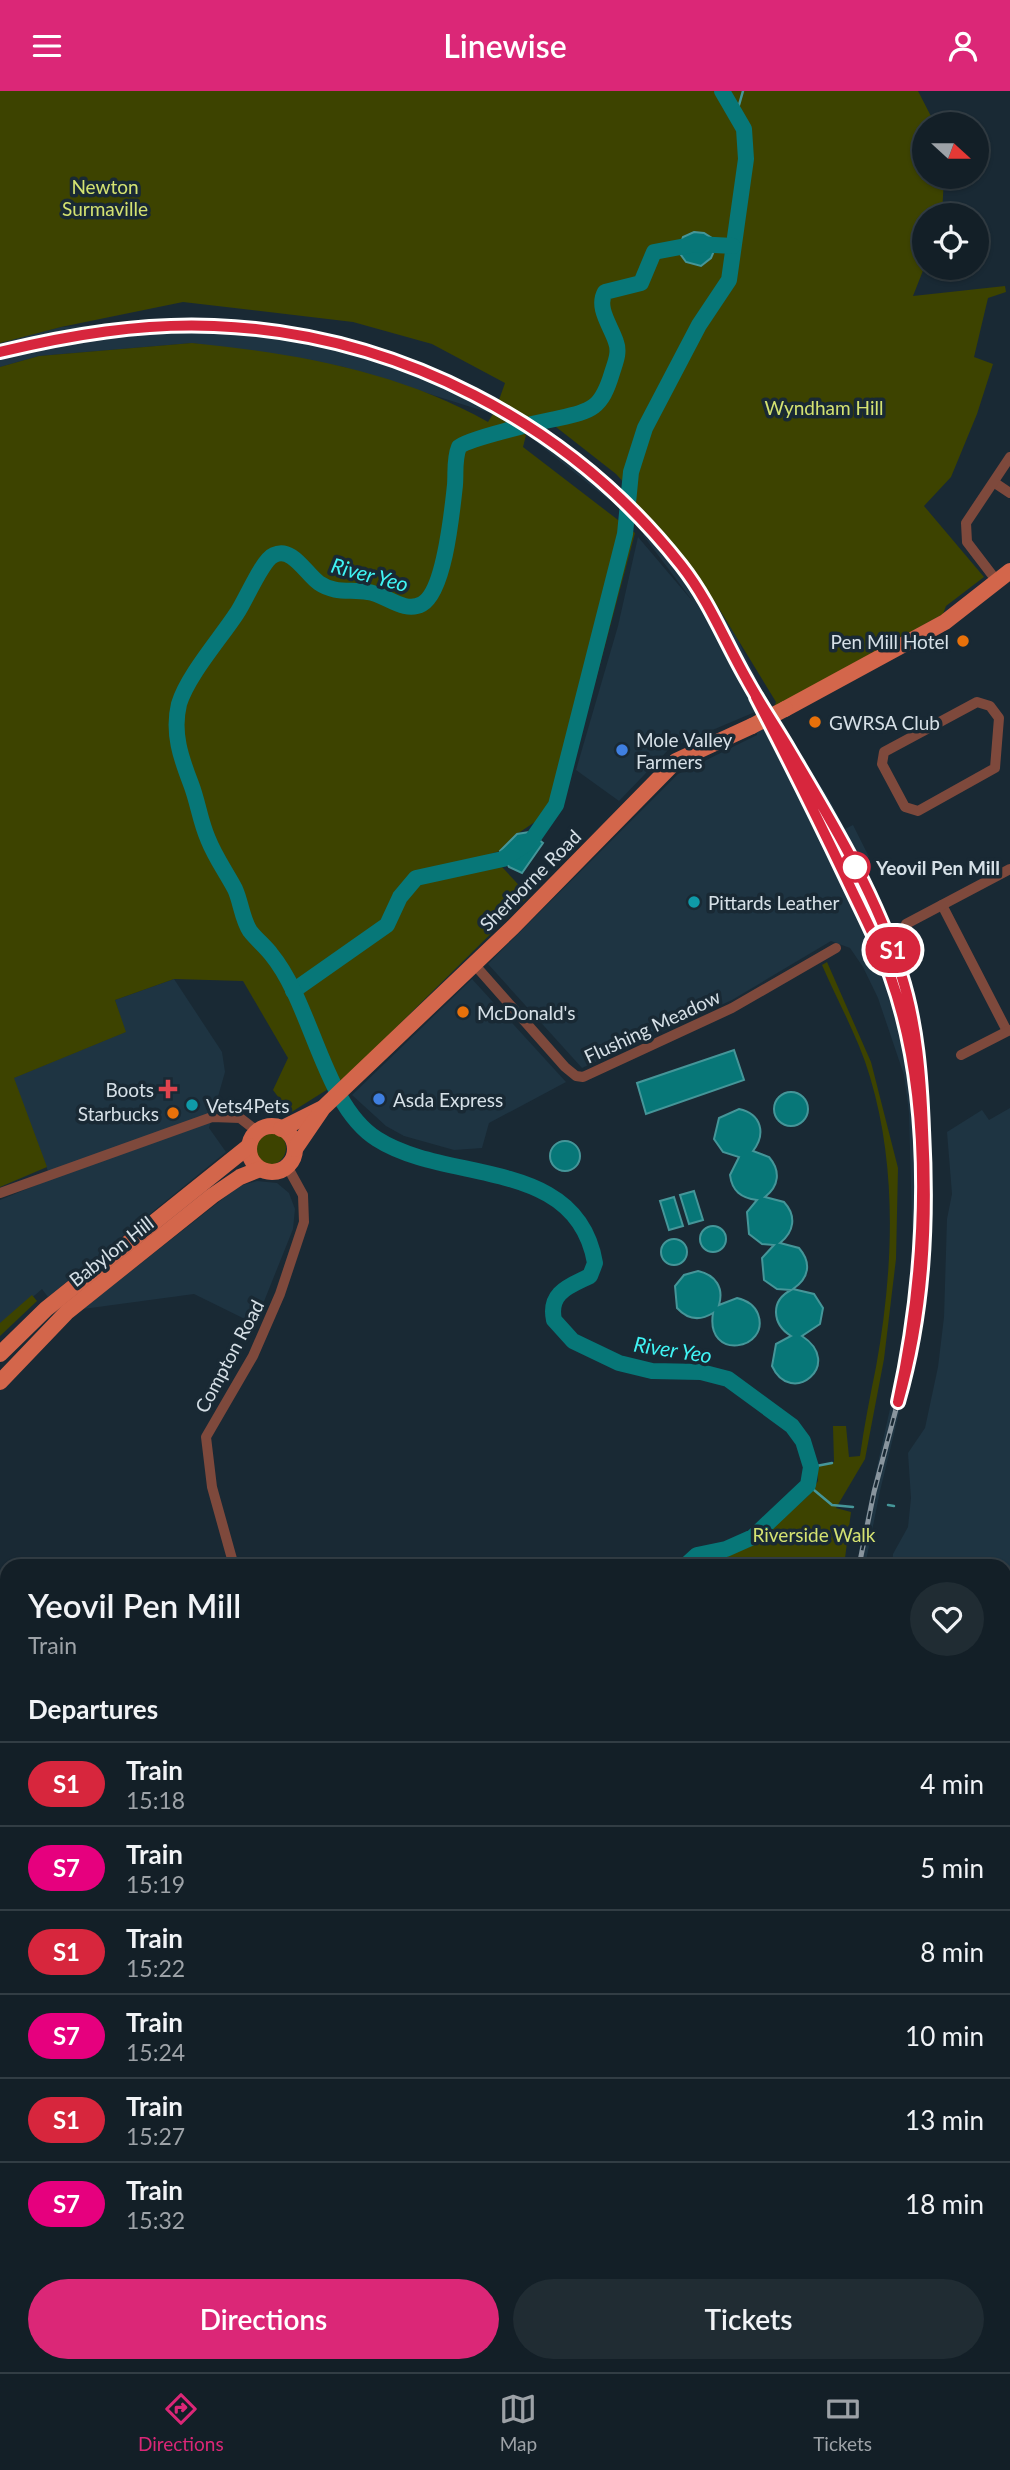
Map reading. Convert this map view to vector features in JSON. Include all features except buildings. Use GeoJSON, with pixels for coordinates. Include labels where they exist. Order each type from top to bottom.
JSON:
{"type":"FeatureCollection","features":[{"type":"Feature","properties":{"kind":"main road","name":"Sherborne Road"},"geometry":{"type":"LineString","coordinates":[[323,1108],[474,964],[676,761],[752,726],[932,630],[1005,578]]}},
{"type":"Feature","properties":{"kind":"main road"},"geometry":{"type":"LineString","coordinates":[[281,1129],[323,1108]]}},
{"type":"Feature","properties":{"kind":"main road"},"geometry":{"type":"LineString","coordinates":[[295,1149],[291,1137],[281,1129],[269,1127],[258,1132],[249,1146],[251,1159],[260,1169],[274,1172],[287,1166],[295,1149],[323,1108]]}},
{"type":"Feature","properties":{"kind":"main road","name":"Babylon Hill"},"geometry":{"type":"LineString","coordinates":[[0,1382],[94,1281],[249,1146]]}},
{"type":"Feature","properties":{"kind":"main road","name":"Babylon Hill"},"geometry":{"type":"LineString","coordinates":[[0,1354],[46,1309],[94,1281],[240,1177],[260,1169]]}},
{"type":"Feature","properties":{"kind":"street"},"geometry":{"type":"LineString","coordinates":[[1005,578],[967,542],[965,523],[995,483],[1010,457]]}},
{"type":"Feature","properties":{"kind":"street"},"geometry":{"type":"LineString","coordinates":[[995,483],[1010,493]]}},
{"type":"Feature","properties":{"kind":"street"},"geometry":{"type":"LineString","coordinates":[[977,702],[990,706],[999,718],[995,768],[918,811],[905,807],[882,764],[888,747],[977,702]]}},
{"type":"Feature","properties":{"kind":"street"},"geometry":{"type":"LineString","coordinates":[[999,718],[1010,714]]}},
{"type":"Feature","properties":{"kind":"street"},"geometry":{"type":"LineString","coordinates":[[906,924],[1010,869]]}},
{"type":"Feature","properties":{"kind":"street"},"geometry":{"type":"LineString","coordinates":[[942,905],[1009,1031],[961,1055]]}},
{"type":"Feature","properties":{"kind":"street","name":"Flushing Meadow"},"geometry":{"type":"LineString","coordinates":[[474,964],[565,1067],[576,1076],[583,1077],[732,1008],[836,948]]}},
{"type":"Feature","properties":{"kind":"street"},"geometry":{"type":"LineString","coordinates":[[0,1192],[212,1117],[240,1118],[258,1132]]}},
{"type":"Feature","properties":{"kind":"street","name":"Compton Road"},"geometry":{"type":"LineString","coordinates":[[232,1559],[212,1487],[206,1437],[253,1356],[280,1294],[304,1222],[303,1195],[287,1166]]}},
{"type":"Feature","properties":{"kind":"shaded area"},"geometry":{"type":"Polygon","coordinates":[[[694,232],[704,233],[718,242],[711,258],[701,266],[686,262],[678,251],[683,237],[694,232]]]}},
{"type":"Feature","properties":{"kind":"shaded area"},"geometry":{"type":"Polygon","coordinates":[[[186,320],[260,325],[376,349],[462,382],[502,404],[490,413],[344,367],[192,343],[39,356],[0,367],[0,343],[61,327],[186,320]]]}},
{"type":"Feature","properties":{"kind":"shaded area"},"geometry":{"type":"Polygon","coordinates":[[[544,429],[575,451],[617,488],[609,500],[530,437],[544,429]]]}},
{"type":"Feature","properties":{"kind":"shaded area"},"geometry":{"type":"Polygon","coordinates":[[[653,523],[691,570],[735,634],[776,720],[828,797],[845,829],[853,825],[869,857],[863,860],[900,955],[920,1032],[930,1166],[923,1315],[880,1491],[866,1559],[858,1559],[861,1538],[899,1369],[913,1263],[909,1112],[904,1075],[878,998],[863,967],[850,948],[831,941],[732,1000],[582,1068],[488,964],[678,774],[757,735],[755,712],[670,748],[619,801],[576,770],[618,626],[638,537],[694,603],[643,535],[653,523]]]}},
{"type":"Feature","properties":{"kind":"shaded area"},"geometry":{"type":"Polygon","coordinates":[[[529,832],[543,843],[522,873],[509,867],[500,851],[517,834],[529,832]]]}},
{"type":"Feature","properties":{"kind":"shaded area"},"geometry":{"type":"Polygon","coordinates":[[[174,979],[222,1052],[225,1072],[209,1128],[226,1152],[48,1297],[42,1289],[0,1325],[0,1200],[51,1179],[13,1078],[125,1032],[115,1000],[174,979]]]}},
{"type":"Feature","properties":{"kind":"shaded area"},"geometry":{"type":"Polygon","coordinates":[[[472,979],[566,1082],[489,1123],[482,1148],[454,1150],[404,1136],[386,1126],[352,1095],[472,979]]]}},
{"type":"Feature","properties":{"kind":"shaded area"},"geometry":{"type":"Polygon","coordinates":[[[734,1050],[744,1080],[646,1114],[637,1083],[734,1050]]]}},
{"type":"Feature","properties":{"kind":"shaded area"},"geometry":{"type":"Polygon","coordinates":[[[791,1092],[803,1097],[808,1109],[803,1121],[791,1126],[779,1121],[774,1109],[779,1097],[791,1092]]]}},
{"type":"Feature","properties":{"kind":"shaded area"},"geometry":{"type":"Polygon","coordinates":[[[1010,1108],[1010,1559],[893,1559],[908,1527],[911,1498],[908,1453],[925,1428],[938,1367],[944,1317],[947,1219],[952,1194],[947,1132],[982,1110],[989,1120],[1010,1108]]]}},
{"type":"Feature","properties":{"kind":"shaded area"},"geometry":{"type":"Polygon","coordinates":[[[739,1109],[753,1115],[757,1120],[760,1138],[753,1151],[769,1157],[777,1173],[776,1183],[765,1197],[784,1202],[791,1213],[791,1229],[780,1243],[799,1248],[806,1259],[807,1270],[803,1280],[793,1289],[814,1294],[823,1308],[820,1324],[802,1336],[814,1347],[818,1358],[816,1369],[810,1377],[801,1382],[791,1383],[781,1378],[772,1366],[776,1344],[791,1336],[780,1325],[776,1313],[779,1300],[791,1290],[777,1289],[764,1280],[762,1258],[774,1245],[762,1244],[749,1234],[747,1212],[757,1200],[742,1195],[735,1189],[730,1175],[739,1157],[723,1152],[714,1139],[719,1118],[739,1109]]]}},
{"type":"Feature","properties":{"kind":"shaded area"},"geometry":{"type":"Polygon","coordinates":[[[565,1141],[576,1145],[580,1156],[576,1167],[565,1171],[554,1167],[550,1156],[554,1145],[565,1141]]]}},
{"type":"Feature","properties":{"kind":"shaded area"},"geometry":{"type":"Polygon","coordinates":[[[257,1181],[277,1183],[289,1193],[295,1209],[293,1229],[255,1324],[194,1294],[83,1309],[239,1186],[257,1181]]]}},
{"type":"Feature","properties":{"kind":"shaded area"},"geometry":{"type":"Polygon","coordinates":[[[694,1191],[703,1220],[689,1224],[680,1195],[694,1191]]]}},
{"type":"Feature","properties":{"kind":"shaded area"},"geometry":{"type":"Polygon","coordinates":[[[674,1197],[683,1226],[669,1230],[660,1201],[674,1197]]]}},
{"type":"Feature","properties":{"kind":"shaded area"},"geometry":{"type":"Polygon","coordinates":[[[713,1226],[722,1230],[726,1239],[722,1248],[713,1252],[704,1248],[700,1239],[704,1230],[713,1226]]]}},
{"type":"Feature","properties":{"kind":"shaded area"},"geometry":{"type":"Polygon","coordinates":[[[674,1239],[683,1243],[687,1252],[683,1261],[674,1265],[665,1261],[661,1252],[665,1243],[674,1239]]]}},
{"type":"Feature","properties":{"kind":"shaded area"},"geometry":{"type":"Polygon","coordinates":[[[698,1271],[710,1276],[717,1283],[719,1305],[737,1298],[747,1301],[754,1308],[758,1314],[759,1326],[755,1336],[737,1345],[727,1344],[718,1339],[713,1329],[713,1313],[694,1318],[677,1308],[675,1286],[684,1275],[698,1271]]]}},
{"type":"Feature","properties":{"kind":"green space"},"geometry":{"type":"Polygon","coordinates":[[[0,91],[918,91],[929,112],[912,112],[912,189],[943,189],[943,203],[912,203],[912,280],[919,280],[913,296],[1005,286],[1006,292],[988,298],[974,357],[993,364],[977,414],[951,477],[924,506],[984,577],[946,606],[943,614],[774,707],[776,702],[718,607],[671,544],[635,506],[636,496],[616,474],[542,416],[532,421],[499,400],[505,383],[432,344],[353,322],[183,302],[61,327],[0,343],[0,91]]]}},
{"type":"Feature","properties":{"kind":"green space"},"geometry":{"type":"Polygon","coordinates":[[[192,343],[269,352],[344,367],[418,390],[454,404],[488,422],[493,414],[526,435],[523,447],[635,533],[563,803],[517,834],[500,851],[490,854],[529,896],[344,1079],[290,1113],[273,1090],[288,1058],[243,981],[174,979],[115,1000],[126,1032],[14,1078],[47,1167],[0,1187],[0,367],[39,356],[192,343]]]}},
{"type":"Feature","properties":{"kind":"green space","name":"Riverside Walk"},"geometry":{"type":"Polygon","coordinates":[[[827,962],[871,1062],[898,1168],[896,1259],[884,1359],[865,1459],[836,1508],[851,1512],[845,1559],[695,1559],[731,1551],[757,1541],[808,1496],[818,1481],[817,1466],[834,1462],[833,1426],[846,1426],[849,1457],[860,1456],[886,1295],[889,1185],[879,1112],[870,1077],[822,965],[827,962]]]}},
{"type":"Feature","properties":{"kind":"green space"},"geometry":{"type":"Polygon","coordinates":[[[269,1131],[281,1136],[286,1148],[281,1160],[269,1165],[257,1160],[252,1148],[257,1136],[269,1131]]]}},
{"type":"Feature","properties":{"kind":"green space"},"geometry":{"type":"Polygon","coordinates":[[[32,1295],[37,1301],[0,1336],[0,1323],[32,1295]]]}},
{"type":"Feature","properties":{"kind":"waterway","name":"River Yeo"},"geometry":{"type":"LineString","coordinates":[[293,991],[387,925],[400,897],[416,878],[503,859],[531,841],[556,805],[625,534],[631,472],[645,428],[699,325],[729,280],[746,159],[744,129],[722,91]]}},
{"type":"Feature","properties":{"kind":"waterway"},"geometry":{"type":"LineString","coordinates":[[737,112],[743,91]]}},
{"type":"Feature","properties":{"kind":"waterway","name":"River Yeo"},"geometry":{"type":"LineString","coordinates":[[693,1559],[697,1555],[726,1549],[753,1537],[808,1485],[811,1467],[803,1441],[792,1426],[728,1379],[701,1372],[652,1371],[619,1363],[573,1341],[554,1320],[554,1303],[562,1291],[590,1276],[595,1263],[583,1229],[563,1205],[537,1189],[506,1178],[406,1153],[377,1139],[359,1123],[331,1079],[285,975],[247,926],[235,889],[205,832],[181,755],[177,715],[189,681],[237,613],[264,564],[274,555],[287,554],[319,583],[331,589],[374,594],[408,607],[422,604],[430,596],[442,567],[459,447],[489,435],[578,414],[593,407],[604,395],[617,354],[616,342],[603,311],[605,292],[641,283],[654,252],[696,244],[733,246]]}},
{"type":"Feature","properties":{"kind":"waterway"},"geometry":{"type":"LineString","coordinates":[[811,1467],[832,1463]]}},
{"type":"Feature","properties":{"kind":"waterway"},"geometry":{"type":"LineString","coordinates":[[808,1485],[832,1505],[853,1507]]}},
{"type":"Feature","properties":{"kind":"waterway"},"geometry":{"type":"LineString","coordinates":[[888,1505],[894,1506]]}},
{"type":"Feature","properties":{"kind":"railway"},"geometry":{"type":"LineString","coordinates":[[0,352],[106,331],[160,327],[215,326],[252,329],[314,340],[377,357],[438,379],[496,407],[551,441],[601,481],[647,525],[688,576],[724,631],[884,959],[901,1011],[912,1065],[922,1179],[916,1293],[898,1402]]}},
{"type":"Feature","properties":{"kind":"railway"},"geometry":{"type":"LineString","coordinates":[[805,774],[838,828],[869,891],[895,956],[912,1016]]}},
{"type":"Feature","properties":{"kind":"railway"},"geometry":{"type":"LineString","coordinates":[[860,1559],[874,1492],[900,1394]]}},
{"type":"Feature","properties":{"kind":"train","name":"S1"},"geometry":{"type":"LineString","coordinates":[[0,352],[49,340],[133,328],[217,326],[276,333],[380,357],[463,389],[540,432],[578,459],[615,491],[666,546],[707,601],[748,682],[834,822],[897,959],[910,1003],[918,1053],[925,1155],[924,1236],[919,1318],[898,1402],[915,1307],[920,1222],[917,1108],[905,1026],[884,959],[756,697]]}},
{"type":"Feature","properties":{"kind":"place","name":"Pen Mill Hotel"},"geometry":{"type":"Point","coordinates":[963,641]}},
{"type":"Feature","properties":{"kind":"place","name":"GWRSA Club"},"geometry":{"type":"Point","coordinates":[815,722]}},
{"type":"Feature","properties":{"kind":"place","name":"Mole Valley Farmers"},"geometry":{"type":"Point","coordinates":[622,750]}},
{"type":"Feature","properties":{"kind":"place","name":"Yeovil Pen Mill"},"geometry":{"type":"Point","coordinates":[855,867]}},
{"type":"Feature","properties":{"kind":"place","name":"Pittards Leather"},"geometry":{"type":"Point","coordinates":[694,902]}},
{"type":"Feature","properties":{"kind":"place","name":"McDonald's"},"geometry":{"type":"Point","coordinates":[463,1012]}},
{"type":"Feature","properties":{"kind":"place","name":"Boots"},"geometry":{"type":"Point","coordinates":[168,1089]}},
{"type":"Feature","properties":{"kind":"place","name":"Asda Express"},"geometry":{"type":"Point","coordinates":[379,1099]}},
{"type":"Feature","properties":{"kind":"place","name":"Vets4Pets"},"geometry":{"type":"Point","coordinates":[192,1105]}},
{"type":"Feature","properties":{"kind":"place","name":"Starbucks"},"geometry":{"type":"Point","coordinates":[173,1113]}},
{"type":"Feature","properties":{"kind":"park label","name":"Newton Surmaville"},"geometry":{"type":"Point","coordinates":[105,197]}},
{"type":"Feature","properties":{"kind":"park label","name":"Wyndham Hill"},"geometry":{"type":"Point","coordinates":[824,407]}}]}
